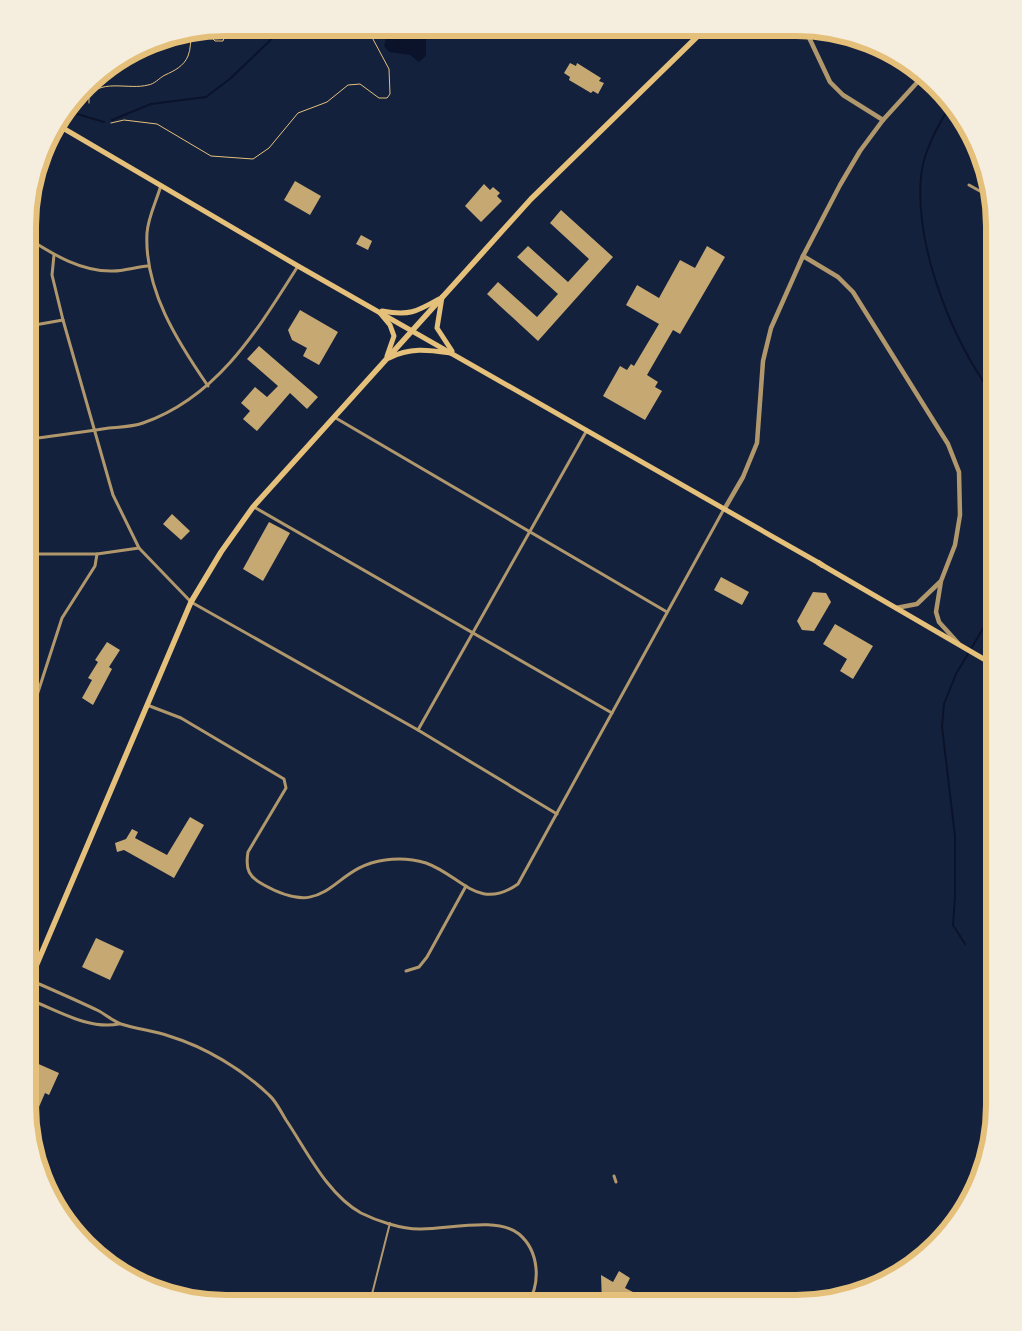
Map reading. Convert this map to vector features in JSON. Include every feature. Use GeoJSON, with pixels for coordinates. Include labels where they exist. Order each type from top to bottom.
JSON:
{"type":"FeatureCollection","features":[{"type":"Feature","properties":{"kind":"main road"},"geometry":{"type":"LineString","coordinates":[[36,966],[191,602],[221,552],[253,507],[333,416],[535,195],[698,36]]}},
{"type":"Feature","properties":{"kind":"main road"},"geometry":{"type":"LineString","coordinates":[[64,128],[298,266],[413,329],[986,660]]}},
{"type":"Feature","properties":{"kind":"main road"},"geometry":{"type":"LineString","coordinates":[[376,309],[399,314],[411,314],[442,297]]}},
{"type":"Feature","properties":{"kind":"main road"},"geometry":{"type":"LineString","coordinates":[[442,297],[437,328],[454,353]]}},
{"type":"Feature","properties":{"kind":"main road"},"geometry":{"type":"LineString","coordinates":[[376,309],[390,325],[394,336],[384,361]]}},
{"type":"Feature","properties":{"kind":"main road"},"geometry":{"type":"LineString","coordinates":[[384,361],[397,354],[420,349],[454,353]]}},
{"type":"Feature","properties":{"kind":"street"},"geometry":{"type":"LineString","coordinates":[[809,37],[830,82],[843,95],[883,120]]}},
{"type":"Feature","properties":{"kind":"street"},"geometry":{"type":"LineString","coordinates":[[147,704],[181,718],[284,778],[286,788],[248,852],[248,872],[253,879],[282,896],[294,899],[320,895],[359,867],[395,858],[427,864],[481,894],[496,895],[518,884],[743,477],[757,443],[763,361],[771,328],[803,256],[840,185],[883,120],[918,81]]}},
{"type":"Feature","properties":{"kind":"street"},"geometry":{"type":"LineString","coordinates":[[969,184],[983,192]]}},
{"type":"Feature","properties":{"kind":"street"},"geometry":{"type":"LineString","coordinates":[[161,185],[147,231],[148,266],[164,312],[182,350],[208,386]]}},
{"type":"Feature","properties":{"kind":"street"},"geometry":{"type":"LineString","coordinates":[[36,243],[54,255],[79,266],[112,271],[148,266]]}},
{"type":"Feature","properties":{"kind":"street"},"geometry":{"type":"LineString","coordinates":[[54,255],[52,275],[62,320],[96,430],[113,495],[138,548],[191,602],[418,730],[557,814]]}},
{"type":"Feature","properties":{"kind":"street"},"geometry":{"type":"LineString","coordinates":[[803,256],[838,277],[854,292],[948,444],[958,472],[960,515],[955,545],[941,581],[936,612],[939,622],[960,645]]}},
{"type":"Feature","properties":{"kind":"street"},"geometry":{"type":"LineString","coordinates":[[36,438],[142,424],[174,409],[208,386],[246,344],[298,266]]}},
{"type":"Feature","properties":{"kind":"street"},"geometry":{"type":"LineString","coordinates":[[36,325],[62,320]]}},
{"type":"Feature","properties":{"kind":"street"},"geometry":{"type":"LineString","coordinates":[[333,416],[667,612]]}},
{"type":"Feature","properties":{"kind":"street"},"geometry":{"type":"LineString","coordinates":[[418,730],[588,430]]}},
{"type":"Feature","properties":{"kind":"street"},"geometry":{"type":"LineString","coordinates":[[253,507],[612,713]]}},
{"type":"Feature","properties":{"kind":"street"},"geometry":{"type":"LineString","coordinates":[[36,554],[97,554],[138,548]]}},
{"type":"Feature","properties":{"kind":"street"},"geometry":{"type":"LineString","coordinates":[[36,698],[62,618],[95,566],[97,554]]}},
{"type":"Feature","properties":{"kind":"street"},"geometry":{"type":"LineString","coordinates":[[896,608],[917,604],[941,581]]}},
{"type":"Feature","properties":{"kind":"street"},"geometry":{"type":"LineString","coordinates":[[406,971],[419,967],[428,958],[466,886]]}},
{"type":"Feature","properties":{"kind":"street"},"geometry":{"type":"LineString","coordinates":[[36,986],[103,1013],[120,1024],[170,1036],[203,1049],[238,1069],[270,1096],[328,1183],[360,1212],[390,1224],[418,1230],[470,1226],[507,1228],[519,1235],[532,1252],[537,1270],[536,1290],[533,1295]]}},
{"type":"Feature","properties":{"kind":"street"},"geometry":{"type":"LineString","coordinates":[[36,1002],[84,1023],[108,1026],[120,1024]]}},
{"type":"Feature","properties":{"kind":"street"},"geometry":{"type":"LineString","coordinates":[[614,1176],[616,1182]]}},
{"type":"Feature","properties":{"kind":"lane"},"geometry":{"type":"LineString","coordinates":[[372,1295],[390,1224]]}},
{"type":"Feature","properties":{"kind":"path"},"geometry":{"type":"LineString","coordinates":[[211,37],[215,41],[224,41],[225,36]]}},
{"type":"Feature","properties":{"kind":"path"},"geometry":{"type":"LineString","coordinates":[[111,123],[124,120],[157,124],[211,156],[253,159],[269,148],[298,113],[327,102],[348,85],[360,84],[379,98],[387,98],[390,91],[389,69],[371,36]]}},
{"type":"Feature","properties":{"kind":"path"},"geometry":{"type":"LineString","coordinates":[[88,104],[89,95],[96,90],[116,85],[123,87],[151,85],[169,74],[184,63],[188,55],[191,40]]}},
{"type":"Feature","properties":{"kind":"water"},"geometry":{"type":"Polygon","coordinates":[[[387,36],[400,36],[408,39],[413,36],[426,36],[426,56],[419,62],[410,55],[389,52],[384,46],[387,36]]]}},
{"type":"Feature","properties":{"kind":"building"},"geometry":{"type":"Polygon","coordinates":[[[570,63],[576,66],[577,63],[601,78],[599,81],[604,83],[598,94],[593,91],[591,93],[569,80],[570,77],[564,73],[570,63]]]}},
{"type":"Feature","properties":{"kind":"building"},"geometry":{"type":"Polygon","coordinates":[[[295,181],[321,196],[310,215],[284,200],[295,181]]]}},
{"type":"Feature","properties":{"kind":"building"},"geometry":{"type":"Polygon","coordinates":[[[484,184],[490,190],[493,187],[500,193],[497,196],[502,201],[481,222],[465,206],[484,184]]]}},
{"type":"Feature","properties":{"kind":"building"},"geometry":{"type":"Polygon","coordinates":[[[561,210],[613,257],[538,341],[487,294],[498,282],[537,317],[558,294],[517,257],[528,246],[568,282],[589,259],[550,223],[561,210]]]}},
{"type":"Feature","properties":{"kind":"building"},"geometry":{"type":"Polygon","coordinates":[[[361,235],[372,241],[368,250],[356,244],[361,235]]]}},
{"type":"Feature","properties":{"kind":"building"},"geometry":{"type":"Polygon","coordinates":[[[707,246],[725,257],[680,334],[673,330],[647,375],[658,382],[655,387],[662,391],[645,420],[603,396],[620,366],[627,370],[631,364],[634,366],[659,324],[626,305],[637,285],[659,298],[680,260],[695,268],[707,246]]]}},
{"type":"Feature","properties":{"kind":"building"},"geometry":{"type":"Polygon","coordinates":[[[300,310],[338,332],[319,365],[303,356],[307,348],[292,340],[288,330],[300,310]]]}},
{"type":"Feature","properties":{"kind":"building"},"geometry":{"type":"Polygon","coordinates":[[[259,346],[318,397],[307,409],[290,393],[257,431],[243,419],[250,411],[241,403],[255,387],[267,397],[278,386],[247,359],[259,346]]]}},
{"type":"Feature","properties":{"kind":"building"},"geometry":{"type":"Polygon","coordinates":[[[172,514],[190,531],[181,540],[163,524],[172,514]]]}},
{"type":"Feature","properties":{"kind":"building"},"geometry":{"type":"Polygon","coordinates":[[[269,522],[290,533],[263,581],[243,569],[269,522]]]}},
{"type":"Feature","properties":{"kind":"building"},"geometry":{"type":"Polygon","coordinates":[[[721,577],[749,592],[742,605],[714,590],[721,577]]]}},
{"type":"Feature","properties":{"kind":"building"},"geometry":{"type":"Polygon","coordinates":[[[813,592],[826,593],[831,602],[814,631],[802,630],[797,621],[813,592]]]}},
{"type":"Feature","properties":{"kind":"building"},"geometry":{"type":"Polygon","coordinates":[[[835,624],[873,646],[853,679],[840,671],[847,659],[823,644],[835,624]]]}},
{"type":"Feature","properties":{"kind":"building"},"geometry":{"type":"Polygon","coordinates":[[[107,642],[120,650],[109,667],[112,669],[93,705],[82,698],[92,680],[88,678],[98,662],[95,660],[107,642]]]}},
{"type":"Feature","properties":{"kind":"building"},"geometry":{"type":"Polygon","coordinates":[[[190,817],[204,825],[174,878],[124,850],[117,852],[115,843],[126,839],[132,829],[138,832],[135,838],[167,855],[190,817]]]}},
{"type":"Feature","properties":{"kind":"building"},"geometry":{"type":"Polygon","coordinates":[[[96,938],[124,951],[110,980],[82,967],[96,938]]]}},
{"type":"Feature","properties":{"kind":"building"},"geometry":{"type":"Polygon","coordinates":[[[36,1063],[59,1073],[49,1095],[45,1093],[37,1113],[36,1063]]]}},
{"type":"Feature","properties":{"kind":"building"},"geometry":{"type":"Polygon","coordinates":[[[619,1271],[630,1278],[625,1288],[635,1293],[632,1295],[602,1295],[601,1275],[613,1282],[619,1271]]]}},
{"type":"Feature","properties":{"kind":"waterway"},"geometry":{"type":"LineString","coordinates":[[112,120],[151,104],[206,97],[231,78],[275,36]]}},
{"type":"Feature","properties":{"kind":"waterway"},"geometry":{"type":"LineString","coordinates":[[947,111],[932,139],[922,167],[921,203],[923,229],[937,285],[947,312],[971,362],[986,386]]}},
{"type":"Feature","properties":{"kind":"waterway"},"geometry":{"type":"LineString","coordinates":[[74,113],[104,122]]}},
{"type":"Feature","properties":{"kind":"waterway"},"geometry":{"type":"LineString","coordinates":[[965,944],[953,925],[955,836],[942,727],[944,704],[956,674],[986,623]]}}]}
